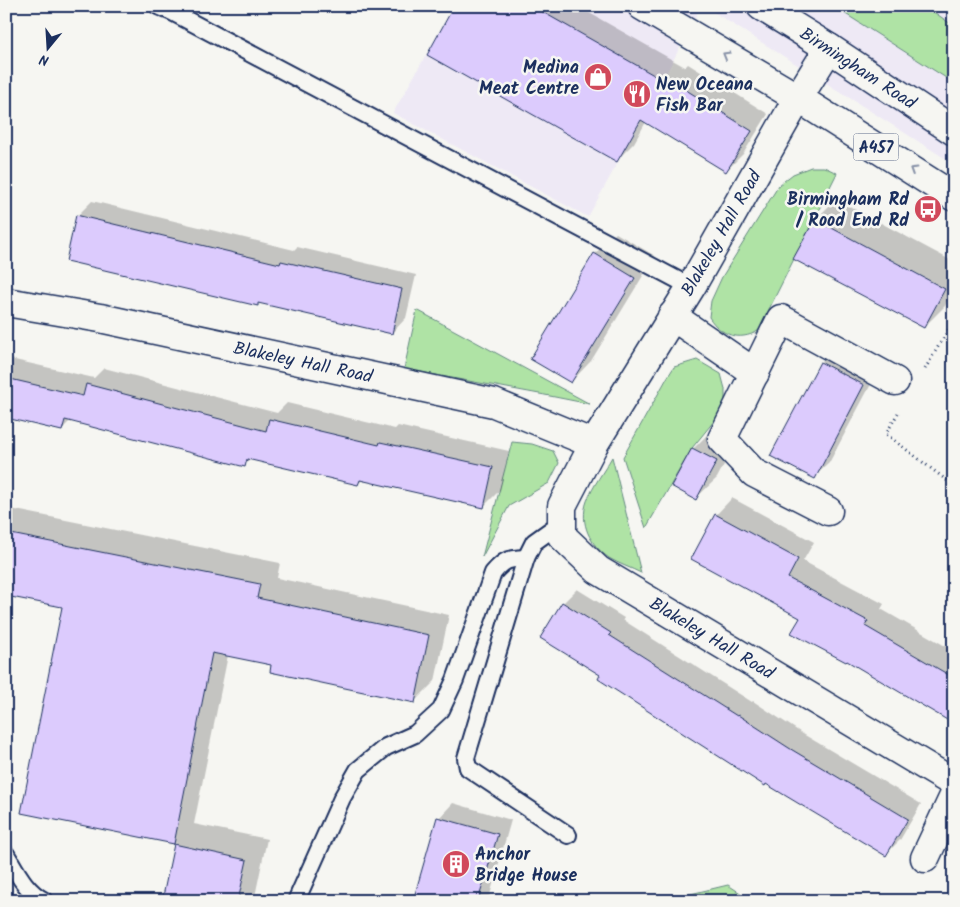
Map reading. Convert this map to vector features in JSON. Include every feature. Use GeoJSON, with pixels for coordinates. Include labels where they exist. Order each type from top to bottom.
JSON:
{"type":"FeatureCollection","features":[{"type":"Feature","properties":{"kind":"street","name":"A457"},"geometry":{"type":"LineString","coordinates":[[642,6],[798,98],[954,197]]}},
{"type":"Feature","properties":{"kind":"street","name":"Birmingham Road"},"geometry":{"type":"LineString","coordinates":[[761,6],[830,48],[954,131]]}},
{"type":"Feature","properties":{"kind":"street","name":"Blakeley Hall Road"},"geometry":{"type":"LineString","coordinates":[[830,48],[798,98],[691,287],[594,444],[562,506],[562,536],[598,570],[954,783]]}},
{"type":"Feature","properties":{"kind":"street","name":"Blakeley Hall Road"},"geometry":{"type":"LineString","coordinates":[[6,302],[110,320],[494,403],[594,444]]}},
{"type":"Feature","properties":{"kind":"street"},"geometry":{"type":"LineString","coordinates":[[672,316],[755,373]]}},
{"type":"Feature","properties":{"kind":"street"},"geometry":{"type":"LineString","coordinates":[[828,511],[754,472],[722,440],[781,319],[907,379]]}},
{"type":"Feature","properties":{"kind":"street"},"geometry":{"type":"LineString","coordinates":[[925,858],[954,796]]}},
{"type":"Feature","properties":{"kind":"lane"},"geometry":{"type":"LineString","coordinates":[[158,6],[691,287]]}},
{"type":"Feature","properties":{"kind":"lane"},"geometry":{"type":"LineString","coordinates":[[562,522],[534,542],[526,558],[466,758],[468,768],[568,835]]}},
{"type":"Feature","properties":{"kind":"lane"},"geometry":{"type":"LineString","coordinates":[[296,901],[342,798],[358,770],[386,747],[415,734],[441,710],[455,680],[493,573],[502,562],[526,558]]}},
{"type":"Feature","properties":{"kind":"lane"},"geometry":{"type":"LineString","coordinates":[[6,854],[20,879],[38,898],[45,901]]}},
{"type":"Feature","properties":{"kind":"path"},"geometry":{"type":"LineString","coordinates":[[907,379],[954,320]]}},
{"type":"Feature","properties":{"kind":"path"},"geometry":{"type":"LineString","coordinates":[[901,410],[886,434],[954,486]]}},
{"type":"Feature","properties":{"kind":"shaded area"},"geometry":{"type":"Polygon","coordinates":[[[454,6],[701,6],[588,217],[393,113],[454,6]]]}},
{"type":"Feature","properties":{"kind":"shaded area"},"geometry":{"type":"Polygon","coordinates":[[[704,6],[954,6],[954,164],[704,6]]]}},
{"type":"Feature","properties":{"kind":"green space"},"geometry":{"type":"Polygon","coordinates":[[[833,6],[925,6],[954,26],[954,83],[833,6]]]}},
{"type":"Feature","properties":{"kind":"green space"},"geometry":{"type":"Polygon","coordinates":[[[811,167],[824,167],[837,173],[758,331],[744,336],[730,335],[724,332],[709,317],[711,301],[722,277],[779,185],[793,174],[811,167]]]}},
{"type":"Feature","properties":{"kind":"green space"},"geometry":{"type":"Polygon","coordinates":[[[417,310],[590,404],[404,369],[417,310]]]}},
{"type":"Feature","properties":{"kind":"green space"},"geometry":{"type":"Polygon","coordinates":[[[697,360],[721,374],[725,389],[725,401],[719,415],[692,448],[646,528],[623,457],[674,367],[697,360]]]}},
{"type":"Feature","properties":{"kind":"green space"},"geometry":{"type":"Polygon","coordinates":[[[512,442],[532,444],[553,451],[559,463],[549,483],[509,506],[482,557],[512,442]]]}},
{"type":"Feature","properties":{"kind":"green space"},"geometry":{"type":"Polygon","coordinates":[[[612,457],[641,573],[602,553],[596,547],[585,525],[584,517],[587,501],[612,457]]]}},
{"type":"Feature","properties":{"kind":"green space"},"geometry":{"type":"Polygon","coordinates":[[[728,885],[742,894],[712,901],[661,901],[728,885]]]}},
{"type":"Feature","properties":{"kind":"building"},"geometry":{"type":"Polygon","coordinates":[[[454,6],[532,6],[668,83],[670,80],[752,131],[726,172],[641,120],[617,162],[427,55],[454,6]]]}},
{"type":"Feature","properties":{"kind":"building"},"geometry":{"type":"Polygon","coordinates":[[[76,215],[280,264],[281,261],[402,289],[392,334],[258,303],[258,306],[66,261],[76,215]]]}},
{"type":"Feature","properties":{"kind":"building"},"geometry":{"type":"Polygon","coordinates":[[[815,219],[945,289],[924,328],[793,259],[815,219]]]}},
{"type":"Feature","properties":{"kind":"building"},"geometry":{"type":"Polygon","coordinates":[[[594,253],[635,278],[571,383],[530,359],[594,253]]]}},
{"type":"Feature","properties":{"kind":"building"},"geometry":{"type":"Polygon","coordinates":[[[820,362],[864,385],[815,479],[770,456],[820,362]]]}},
{"type":"Feature","properties":{"kind":"building"},"geometry":{"type":"Polygon","coordinates":[[[6,378],[83,396],[86,384],[266,431],[269,419],[379,445],[380,442],[493,467],[484,508],[360,480],[358,485],[247,459],[245,467],[65,420],[62,431],[6,418],[6,378]]]}},
{"type":"Feature","properties":{"kind":"building"},"geometry":{"type":"Polygon","coordinates":[[[692,448],[717,461],[696,500],[671,486],[692,448]]]}},
{"type":"Feature","properties":{"kind":"building"},"geometry":{"type":"Polygon","coordinates":[[[715,514],[798,559],[788,578],[868,621],[865,626],[954,678],[954,724],[847,661],[791,633],[800,618],[691,559],[715,514]]]}},
{"type":"Feature","properties":{"kind":"building"},"geometry":{"type":"Polygon","coordinates":[[[6,533],[260,584],[257,598],[429,635],[415,703],[270,672],[271,665],[212,653],[174,844],[21,813],[62,607],[6,596],[6,533]]]}},
{"type":"Feature","properties":{"kind":"building"},"geometry":{"type":"Polygon","coordinates":[[[562,602],[611,633],[609,635],[737,716],[908,819],[886,856],[766,784],[765,786],[598,679],[600,675],[540,638],[562,602]]]}},
{"type":"Feature","properties":{"kind":"building","name":"Anchor Bridge House"},"geometry":{"type":"Polygon","coordinates":[[[437,817],[498,834],[478,901],[441,901],[415,894],[437,817]]]}},
{"type":"Feature","properties":{"kind":"building"},"geometry":{"type":"Polygon","coordinates":[[[174,844],[247,860],[238,901],[162,901],[174,844]]]}},
{"type":"Feature","properties":{"kind":"place","name":"Medina Meat Centre"},"geometry":{"type":"Point","coordinates":[598,77]}},
{"type":"Feature","properties":{"kind":"place","name":"New Oceana Fish Bar"},"geometry":{"type":"Point","coordinates":[637,94]}},
{"type":"Feature","properties":{"kind":"place","name":"Birmingham Rd / Rood End Rd"},"geometry":{"type":"Point","coordinates":[928,209]}},
{"type":"Feature","properties":{"kind":"place","name":"Anchor Bridge House"},"geometry":{"type":"Point","coordinates":[456,864]}}]}
